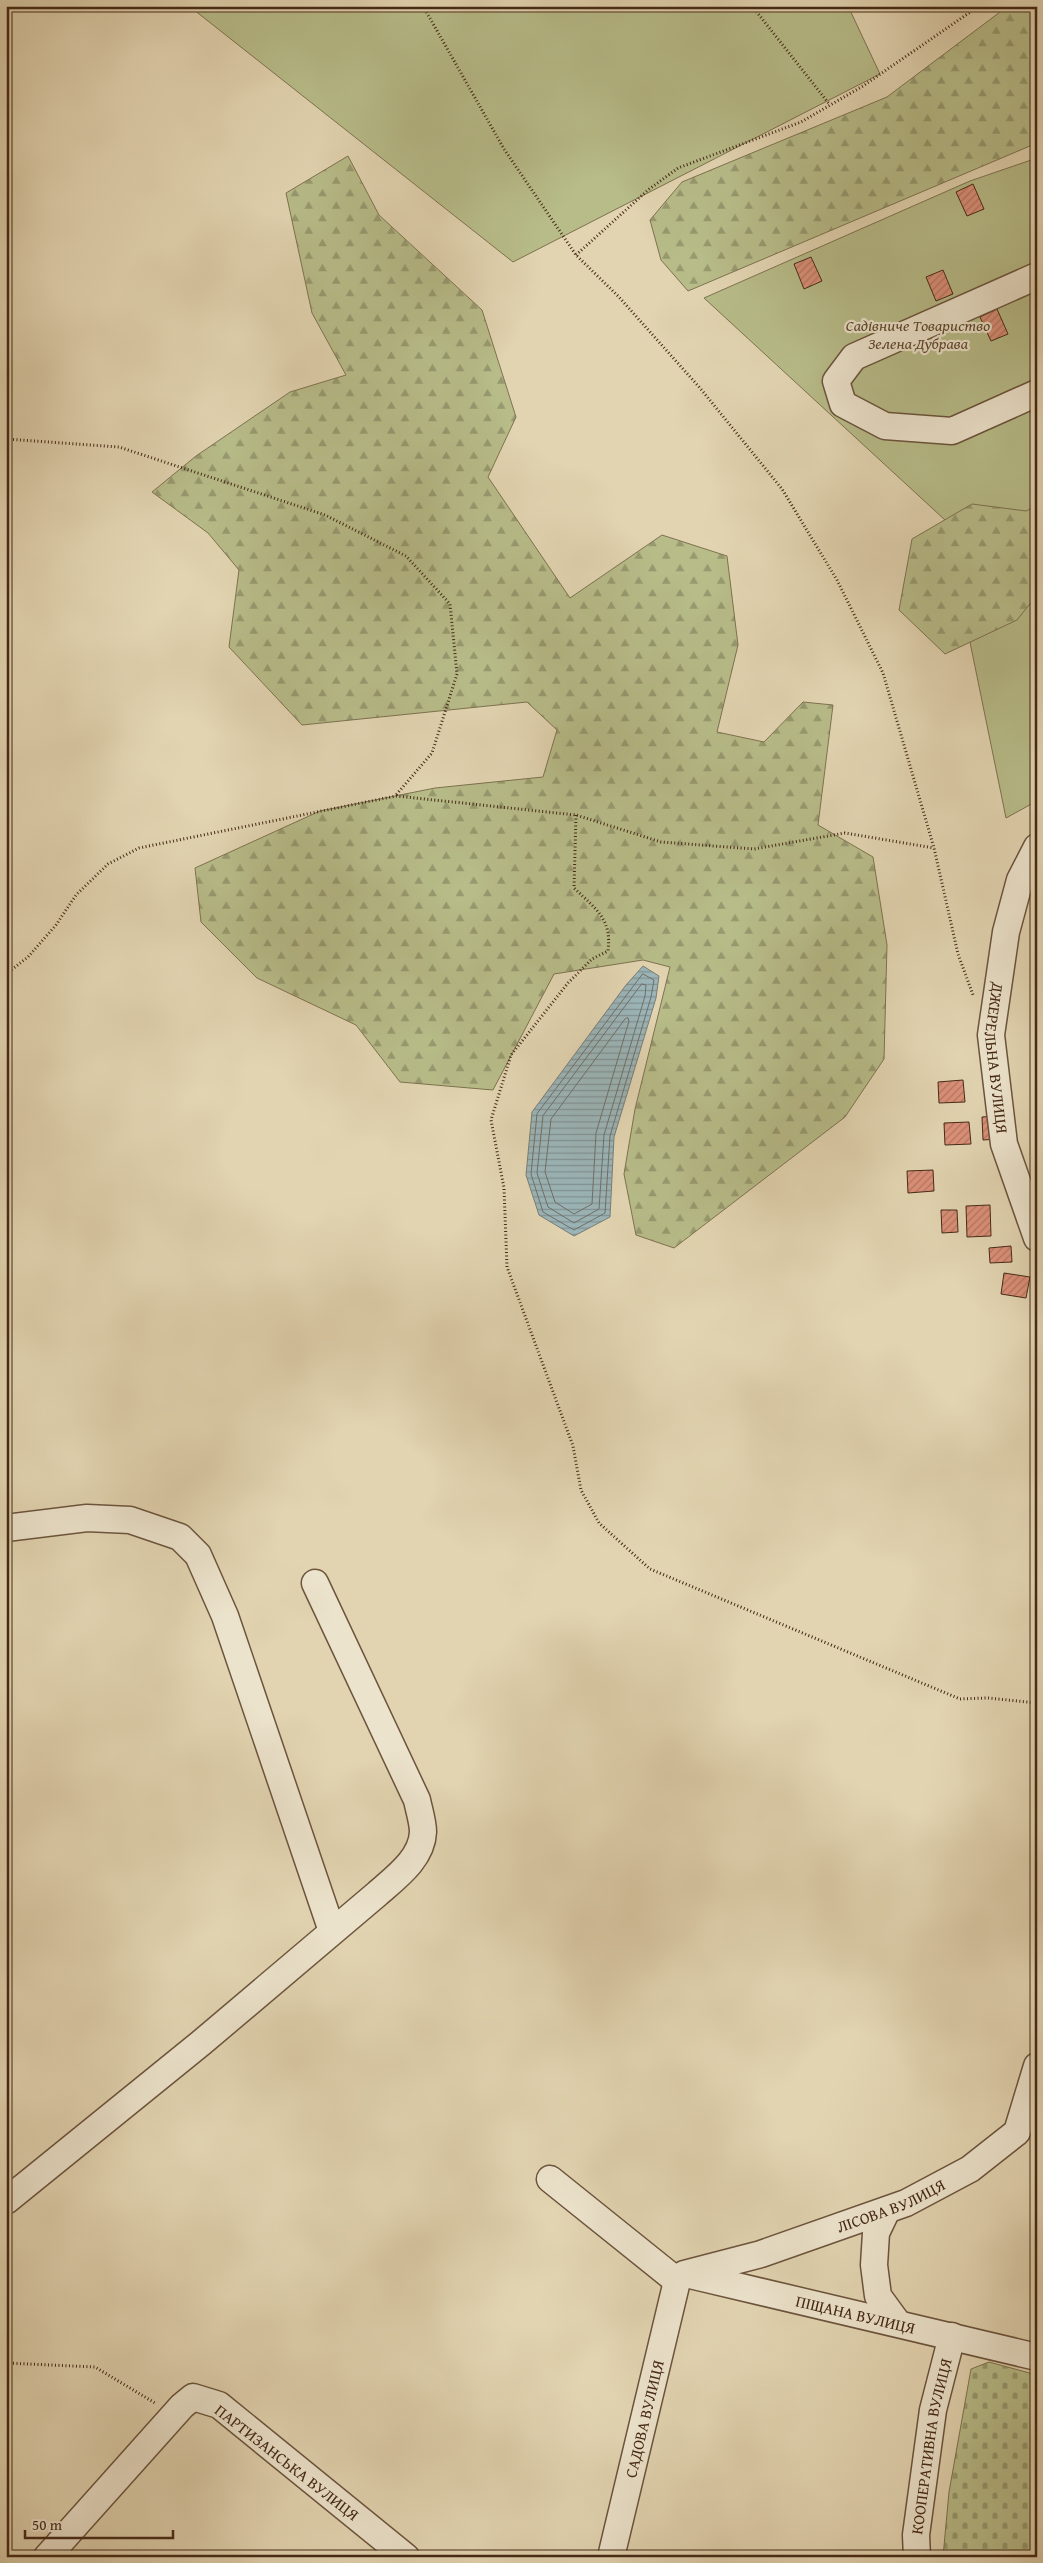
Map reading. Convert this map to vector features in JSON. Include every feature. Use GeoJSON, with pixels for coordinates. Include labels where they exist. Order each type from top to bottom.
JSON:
{"type":"FeatureCollection","features":[{"type":"Feature","properties":{"kind":"street"},"geometry":{"type":"LineString","coordinates":[[1037,276],[854,357],[836,381],[843,404],[885,426],[952,431],[1037,393]]}},
{"type":"Feature","properties":{"kind":"street","name":"ДЖЕРЕЛЬНА ВУЛИЦЯ"},"geometry":{"type":"LineString","coordinates":[[1037,847],[1020,880],[1006,932],[992,1035],[1004,1144],[1037,1238]]}},
{"type":"Feature","properties":{"kind":"street"},"geometry":{"type":"LineString","coordinates":[[6,1528],[87,1518],[130,1520],[180,1537],[198,1555],[225,1616],[332,1931]]}},
{"type":"Feature","properties":{"kind":"street"},"geometry":{"type":"LineString","coordinates":[[6,2201],[201,2042],[402,1872],[418,1850],[423,1832],[417,1800],[315,1583]]}},
{"type":"Feature","properties":{"kind":"street","name":"ЛІСОВА ВУЛИЦЯ"},"geometry":{"type":"LineString","coordinates":[[681,2277],[761,2254],[906,2204],[970,2169],[1017,2132],[1037,2066]]}},
{"type":"Feature","properties":{"kind":"street"},"geometry":{"type":"LineString","coordinates":[[550,2179],[681,2277]]}},
{"type":"Feature","properties":{"kind":"street"},"geometry":{"type":"LineString","coordinates":[[887,2210],[876,2233],[874,2265],[878,2296],[897,2322]]}},
{"type":"Feature","properties":{"kind":"street","name":"ПІЩАНА ВУЛИЦЯ"},"geometry":{"type":"LineString","coordinates":[[681,2277],[897,2322],[1037,2357]]}},
{"type":"Feature","properties":{"kind":"street","name":"САДОВА ВУЛИЦЯ"},"geometry":{"type":"LineString","coordinates":[[611,2557],[681,2277]]}},
{"type":"Feature","properties":{"kind":"street","name":"КООПЕРАТИВНА ВУЛИЦЯ"},"geometry":{"type":"LineString","coordinates":[[917,2557],[916,2535],[933,2410],[952,2336]]}},
{"type":"Feature","properties":{"kind":"street","name":"ПАРТИЗАНСЬКА ВУЛИЦЯ"},"geometry":{"type":"LineString","coordinates":[[182,2406],[193,2397],[219,2405],[406,2557]]}},
{"type":"Feature","properties":{"kind":"street"},"geometry":{"type":"LineString","coordinates":[[47,2557],[182,2406]]}},
{"type":"Feature","properties":{"kind":"path"},"geometry":{"type":"LineString","coordinates":[[423,6],[504,149],[576,255],[618,296],[700,388],[782,489],[837,580],[883,673],[934,848],[958,954],[975,1002]]}},
{"type":"Feature","properties":{"kind":"path"},"geometry":{"type":"LineString","coordinates":[[752,6],[830,105]]}},
{"type":"Feature","properties":{"kind":"path"},"geometry":{"type":"LineString","coordinates":[[576,255],[648,190],[678,168],[801,122],[862,86],[979,6]]}},
{"type":"Feature","properties":{"kind":"path"},"geometry":{"type":"LineString","coordinates":[[6,439],[119,447],[325,516],[406,556],[450,604],[457,674],[432,753],[396,796]]}},
{"type":"Feature","properties":{"kind":"path"},"geometry":{"type":"LineString","coordinates":[[6,974],[28,957],[56,925],[76,895],[108,864],[139,848],[396,796],[576,815],[661,842],[754,849],[845,833],[934,848]]}},
{"type":"Feature","properties":{"kind":"path"},"geometry":{"type":"LineString","coordinates":[[576,815],[574,888],[607,922],[610,937],[608,951],[592,959],[568,983],[512,1055],[491,1120],[504,1188],[507,1267],[573,1446],[582,1490],[590,1506],[599,1523],[650,1569],[960,1699],[988,1698],[1037,1703]]}},
{"type":"Feature","properties":{"kind":"path"},"geometry":{"type":"LineString","coordinates":[[6,2363],[95,2367],[156,2404],[182,2406]]}},
{"type":"Feature","properties":{"kind":"green space"},"geometry":{"type":"Polygon","coordinates":[[[189,6],[848,6],[880,74],[513,262],[189,6]]]}},
{"type":"Feature","properties":{"kind":"green space"},"geometry":{"type":"Polygon","coordinates":[[[1008,6],[1037,6],[1037,143],[688,291],[661,260],[650,220],[682,182],[887,97],[1008,6]]]}},
{"type":"Feature","properties":{"kind":"green space"},"geometry":{"type":"Polygon","coordinates":[[[348,156],[379,215],[482,310],[516,417],[488,477],[570,598],[662,535],[727,556],[738,645],[717,732],[764,742],[803,702],[833,705],[818,825],[873,857],[887,945],[884,1059],[845,1117],[674,1248],[636,1235],[624,1174],[635,1109],[670,967],[643,960],[554,974],[493,1090],[400,1082],[356,1025],[257,978],[201,922],[195,868],[320,811],[435,788],[543,777],[557,730],[527,702],[302,725],[229,647],[239,570],[208,533],[152,492],[196,456],[290,392],[346,375],[312,313],[286,193],[348,156]]]}},
{"type":"Feature","properties":{"kind":"green space","name":"Садівниче Товариство Зелена Дубрава"},"geometry":{"type":"Polygon","coordinates":[[[1037,158],[1037,801],[1006,818],[945,520],[704,298],[970,181],[1037,158]]]}},
{"type":"Feature","properties":{"kind":"green space"},"geometry":{"type":"Polygon","coordinates":[[[972,504],[1026,511],[1037,506],[1037,595],[1017,620],[945,654],[899,610],[912,539],[972,504]]]}},
{"type":"Feature","properties":{"kind":"green space"},"geometry":{"type":"Polygon","coordinates":[[[989,2362],[1037,2375],[1037,2557],[943,2557],[949,2492],[971,2369],[989,2362]]]}},
{"type":"Feature","properties":{"kind":"water"},"geometry":{"type":"Polygon","coordinates":[[[643,966],[659,976],[656,998],[614,1137],[610,1217],[574,1236],[539,1215],[526,1175],[532,1112],[626,985],[643,966]]]}},
{"type":"Feature","properties":{"kind":"building"},"geometry":{"type":"Polygon","coordinates":[[[973,184],[984,209],[967,216],[956,192],[973,184]]]}},
{"type":"Feature","properties":{"kind":"building"},"geometry":{"type":"Polygon","coordinates":[[[811,257],[822,281],[804,289],[794,264],[811,257]]]}},
{"type":"Feature","properties":{"kind":"building"},"geometry":{"type":"Polygon","coordinates":[[[943,270],[953,294],[936,301],[926,277],[943,270]]]}},
{"type":"Feature","properties":{"kind":"building"},"geometry":{"type":"Polygon","coordinates":[[[997,309],[1008,334],[991,341],[980,317],[997,309]]]}},
{"type":"Feature","properties":{"kind":"building"},"geometry":{"type":"Polygon","coordinates":[[[963,1080],[965,1102],[939,1103],[938,1082],[963,1080]]]}},
{"type":"Feature","properties":{"kind":"building"},"geometry":{"type":"Polygon","coordinates":[[[997,1116],[998,1139],[983,1140],[982,1117],[997,1116]]]}},
{"type":"Feature","properties":{"kind":"building"},"geometry":{"type":"Polygon","coordinates":[[[969,1122],[971,1144],[945,1145],[944,1123],[969,1122]]]}},
{"type":"Feature","properties":{"kind":"building"},"geometry":{"type":"Polygon","coordinates":[[[933,1170],[934,1191],[908,1193],[907,1171],[933,1170]]]}},
{"type":"Feature","properties":{"kind":"building"},"geometry":{"type":"Polygon","coordinates":[[[990,1205],[991,1236],[967,1237],[966,1206],[990,1205]]]}},
{"type":"Feature","properties":{"kind":"building"},"geometry":{"type":"Polygon","coordinates":[[[941,1210],[957,1210],[958,1232],[942,1233],[941,1210]]]}},
{"type":"Feature","properties":{"kind":"building"},"geometry":{"type":"Polygon","coordinates":[[[1011,1246],[1012,1262],[990,1263],[989,1248],[1011,1246]]]}},
{"type":"Feature","properties":{"kind":"building"},"geometry":{"type":"Polygon","coordinates":[[[1004,1273],[1030,1277],[1026,1298],[1001,1294],[1004,1273]]]}}]}
